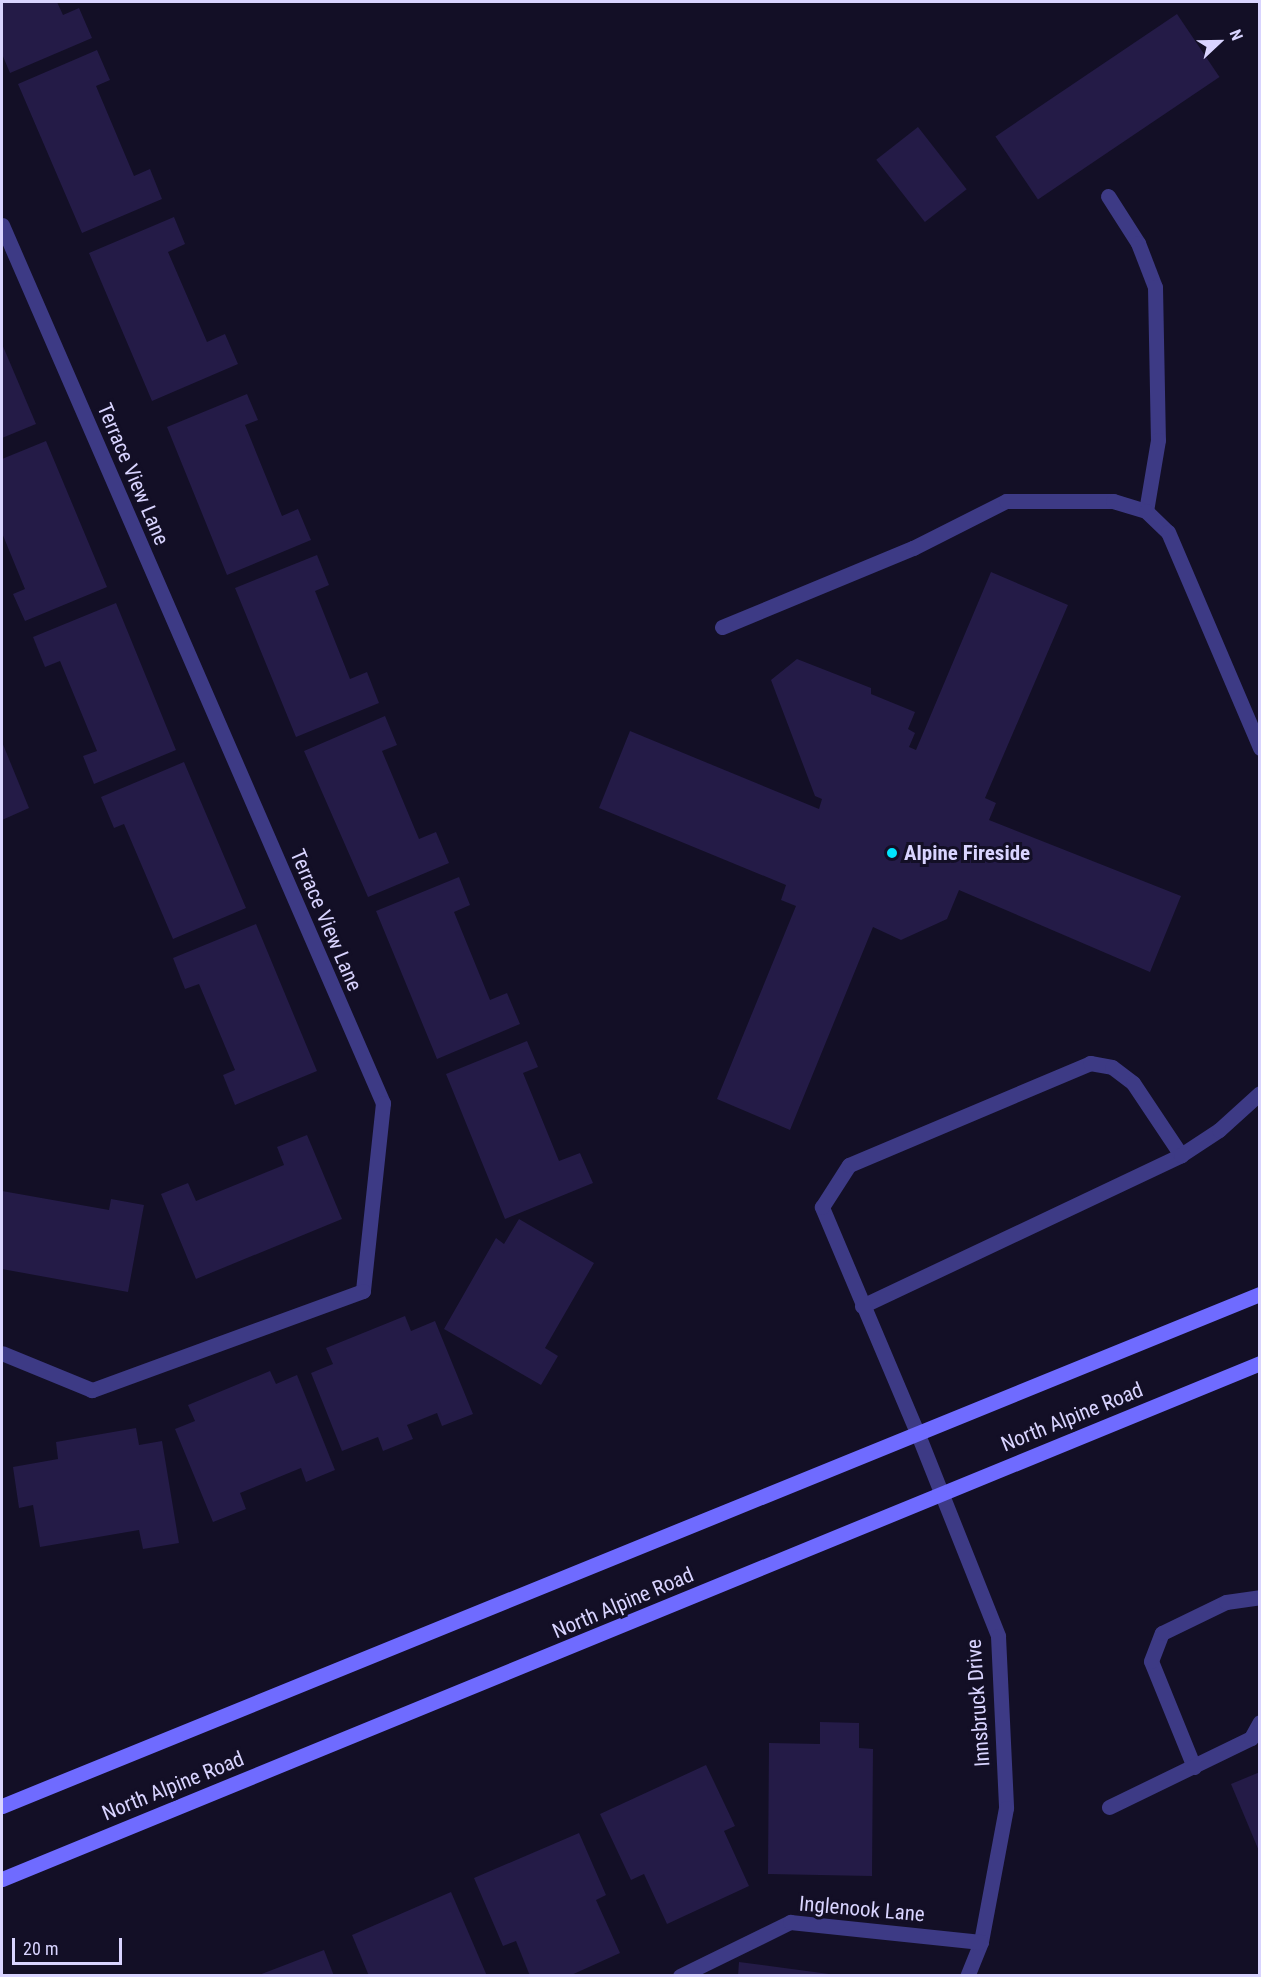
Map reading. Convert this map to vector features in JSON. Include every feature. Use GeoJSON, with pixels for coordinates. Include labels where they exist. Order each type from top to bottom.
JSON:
{"type":"FeatureCollection","features":[{"type":"Feature","properties":{"kind":"main road","name":"North Alpine Road"},"geometry":{"type":"LineString","coordinates":[[2,1806],[919,1437],[1260,1294]]}},
{"type":"Feature","properties":{"kind":"main road","name":"North Alpine Road"},"geometry":{"type":"LineString","coordinates":[[2,1879],[1260,1363]]}},
{"type":"Feature","properties":{"kind":"street"},"geometry":{"type":"LineString","coordinates":[[1108,196],[1138,243],[1155,287],[1158,440],[1146,511]]}},
{"type":"Feature","properties":{"kind":"street","name":"Terrace View Lane"},"geometry":{"type":"LineString","coordinates":[[2,225],[383,1103],[363,1291],[92,1390],[2,1353]]}},
{"type":"Feature","properties":{"kind":"street"},"geometry":{"type":"LineString","coordinates":[[722,627],[913,548],[1006,501],[1069,497],[1146,511],[1168,532],[1260,748]]}},
{"type":"Feature","properties":{"kind":"street","name":"Innsbruck Drive"},"geometry":{"type":"LineString","coordinates":[[967,1976],[981,1942],[1005,1808],[998,1636],[919,1437],[822,1207],[849,1165],[1090,1063],[1112,1067],[1133,1083],[1181,1155]]}},
{"type":"Feature","properties":{"kind":"street"},"geometry":{"type":"LineString","coordinates":[[862,1306],[1181,1155],[1219,1130],[1260,1093]]}},
{"type":"Feature","properties":{"kind":"street"},"geometry":{"type":"LineString","coordinates":[[1194,1767],[1151,1661],[1162,1633],[1226,1602],[1260,1597]]}},
{"type":"Feature","properties":{"kind":"street"},"geometry":{"type":"LineString","coordinates":[[1109,1807],[1251,1738],[1260,1722]]}},
{"type":"Feature","properties":{"kind":"street","name":"Inglenook Lane"},"geometry":{"type":"LineString","coordinates":[[680,1976],[790,1922],[981,1942]]}},
{"type":"Feature","properties":{"kind":"building"},"geometry":{"type":"Polygon","coordinates":[[[2,2],[57,2],[63,15],[79,8],[92,38],[10,73],[2,54],[2,2]]]}},
{"type":"Feature","properties":{"kind":"building"},"geometry":{"type":"Polygon","coordinates":[[[1177,14],[1219,77],[1038,199],[995,136],[1177,14]]]}},
{"type":"Feature","properties":{"kind":"building"},"geometry":{"type":"Polygon","coordinates":[[[97,50],[110,80],[96,86],[134,176],[150,169],[162,199],[82,233],[18,84],[97,50]]]}},
{"type":"Feature","properties":{"kind":"building"},"geometry":{"type":"Polygon","coordinates":[[[918,127],[967,189],[925,222],[876,160],[918,127]]]}},
{"type":"Feature","properties":{"kind":"building"},"geometry":{"type":"Polygon","coordinates":[[[174,217],[185,244],[168,252],[207,342],[225,334],[238,364],[152,401],[89,253],[174,217]]]}},
{"type":"Feature","properties":{"kind":"building"},"geometry":{"type":"Polygon","coordinates":[[[2,344],[36,424],[2,438],[2,344]]]}},
{"type":"Feature","properties":{"kind":"building"},"geometry":{"type":"Polygon","coordinates":[[[247,394],[258,420],[245,425],[282,516],[298,509],[311,540],[227,575],[167,427],[247,394]]]}},
{"type":"Feature","properties":{"kind":"building"},"geometry":{"type":"Polygon","coordinates":[[[46,441],[107,587],[25,621],[13,594],[25,589],[2,533],[2,459],[46,441]]]}},
{"type":"Feature","properties":{"kind":"building"},"geometry":{"type":"Polygon","coordinates":[[[317,555],[329,585],[315,591],[350,679],[367,672],[379,703],[296,737],[235,588],[317,555]]]}},
{"type":"Feature","properties":{"kind":"building","name":"Alpine Fireside"},"geometry":{"type":"Polygon","coordinates":[[[991,572],[1068,605],[985,798],[996,803],[989,820],[1181,896],[1150,972],[959,890],[947,919],[901,940],[873,927],[790,1130],[717,1099],[796,906],[781,900],[786,885],[599,808],[630,731],[819,809],[822,799],[815,796],[771,680],[797,659],[871,688],[871,694],[915,712],[908,729],[915,733],[909,747],[916,750],[991,572]]]}},
{"type":"Feature","properties":{"kind":"building"},"geometry":{"type":"Polygon","coordinates":[[[116,603],[176,750],[94,784],[83,756],[97,751],[60,661],[45,667],[33,637],[116,603]]]}},
{"type":"Feature","properties":{"kind":"building"},"geometry":{"type":"Polygon","coordinates":[[[385,716],[397,745],[382,751],[419,839],[436,832],[449,863],[368,897],[304,751],[385,716]]]}},
{"type":"Feature","properties":{"kind":"building"},"geometry":{"type":"Polygon","coordinates":[[[2,742],[29,808],[2,820],[2,742]]]}},
{"type":"Feature","properties":{"kind":"building"},"geometry":{"type":"Polygon","coordinates":[[[184,762],[246,908],[173,939],[124,824],[114,828],[101,797],[184,762]]]}},
{"type":"Feature","properties":{"kind":"building"},"geometry":{"type":"Polygon","coordinates":[[[459,877],[470,905],[454,912],[490,1000],[507,993],[520,1024],[437,1059],[376,911],[459,877]]]}},
{"type":"Feature","properties":{"kind":"building"},"geometry":{"type":"Polygon","coordinates":[[[256,924],[317,1071],[235,1105],[223,1075],[235,1070],[199,984],[185,989],[173,958],[256,924]]]}},
{"type":"Feature","properties":{"kind":"building"},"geometry":{"type":"Polygon","coordinates":[[[527,1041],[538,1067],[523,1073],[559,1161],[580,1153],[593,1183],[505,1219],[446,1074],[527,1041]]]}},
{"type":"Feature","properties":{"kind":"building"},"geometry":{"type":"Polygon","coordinates":[[[307,1135],[342,1219],[196,1279],[161,1194],[188,1183],[196,1201],[284,1165],[277,1147],[307,1135]]]}},
{"type":"Feature","properties":{"kind":"building"},"geometry":{"type":"Polygon","coordinates":[[[2,1191],[109,1210],[111,1199],[144,1205],[128,1292],[2,1269],[2,1191]]]}},
{"type":"Feature","properties":{"kind":"building"},"geometry":{"type":"Polygon","coordinates":[[[519,1219],[594,1263],[545,1348],[558,1356],[541,1385],[444,1329],[496,1238],[504,1244],[519,1219]]]}},
{"type":"Feature","properties":{"kind":"building"},"geometry":{"type":"Polygon","coordinates":[[[405,1316],[411,1331],[435,1321],[473,1414],[442,1426],[437,1413],[407,1425],[413,1439],[383,1451],[378,1437],[342,1451],[311,1373],[333,1364],[326,1348],[405,1316]]]}},
{"type":"Feature","properties":{"kind":"building"},"geometry":{"type":"Polygon","coordinates":[[[270,1371],[276,1384],[297,1375],[335,1470],[306,1482],[301,1468],[240,1493],[246,1509],[213,1522],[175,1429],[195,1421],[188,1405],[270,1371]]]}},
{"type":"Feature","properties":{"kind":"building"},"geometry":{"type":"Polygon","coordinates":[[[136,1428],[139,1445],[162,1441],[179,1543],[143,1549],[139,1530],[40,1547],[33,1505],[19,1508],[13,1467],[58,1459],[56,1442],[136,1428]]]}},
{"type":"Feature","properties":{"kind":"building"},"geometry":{"type":"Polygon","coordinates":[[[820,1722],[859,1723],[859,1748],[873,1749],[872,1876],[768,1874],[769,1743],[820,1744],[820,1722]]]}},
{"type":"Feature","properties":{"kind":"building"},"geometry":{"type":"Polygon","coordinates":[[[706,1765],[735,1826],[724,1831],[749,1886],[667,1924],[644,1874],[631,1880],[600,1814],[706,1765]]]}},
{"type":"Feature","properties":{"kind":"building"},"geometry":{"type":"Polygon","coordinates":[[[1260,1772],[1260,1851],[1259,1851],[1231,1784],[1260,1772]]]}},
{"type":"Feature","properties":{"kind":"building"},"geometry":{"type":"Polygon","coordinates":[[[579,1833],[606,1895],[596,1900],[620,1953],[569,1976],[530,1976],[516,1941],[503,1946],[474,1878],[579,1833]]]}},
{"type":"Feature","properties":{"kind":"building"},"geometry":{"type":"Polygon","coordinates":[[[451,1892],[487,1976],[369,1976],[352,1935],[451,1892]]]}},
{"type":"Feature","properties":{"kind":"building"},"geometry":{"type":"Polygon","coordinates":[[[324,1950],[334,1976],[259,1976],[259,1975],[324,1950]]]}},
{"type":"Feature","properties":{"kind":"building"},"geometry":{"type":"Polygon","coordinates":[[[739,1962],[829,1974],[829,1976],[738,1976],[739,1962]]]}},
{"type":"Feature","properties":{"kind":"place","name":"Alpine Fireside"},"geometry":{"type":"Point","coordinates":[892,853]}}]}
